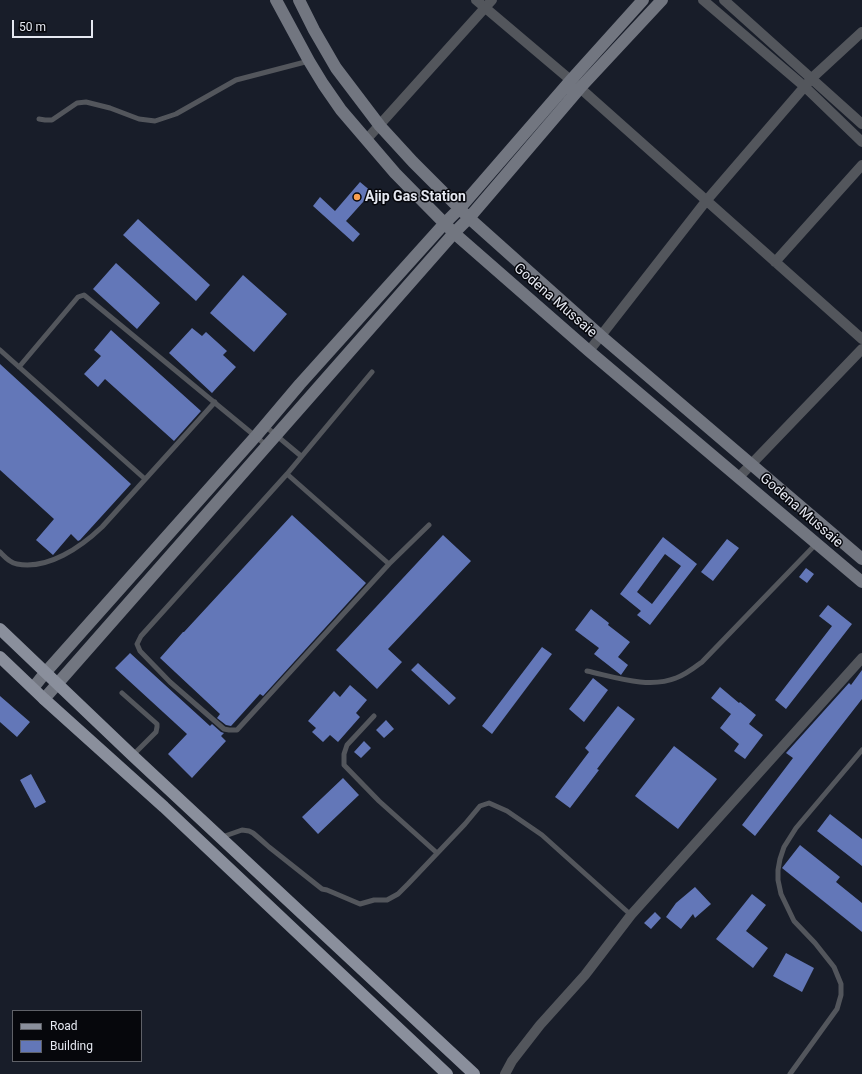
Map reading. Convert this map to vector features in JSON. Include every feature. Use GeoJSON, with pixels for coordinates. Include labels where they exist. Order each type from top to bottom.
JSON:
{"type":"FeatureCollection","features":[{"type":"Feature","properties":{"kind":"main road"},"geometry":{"type":"LineString","coordinates":[[0,629],[220,838],[474,1074]]}},
{"type":"Feature","properties":{"kind":"main road"},"geometry":{"type":"LineString","coordinates":[[0,657],[44,699],[164,807],[448,1074]]}},
{"type":"Feature","properties":{"kind":"main road"},"geometry":{"type":"LineString","coordinates":[[164,807],[176,796]]}},
{"type":"Feature","properties":{"kind":"main road"},"geometry":{"type":"LineString","coordinates":[[367,999],[381,987]]}},
{"type":"Feature","properties":{"kind":"street","name":"Godena Mussaie"},"geometry":{"type":"LineString","coordinates":[[277,0],[309,61],[341,110],[395,173],[444,224],[589,351],[862,582]]}},
{"type":"Feature","properties":{"kind":"street","name":"Godena Mussaie"},"geometry":{"type":"LineString","coordinates":[[299,0],[336,68],[380,126],[413,162],[469,218],[601,336],[862,559]]}},
{"type":"Feature","properties":{"kind":"street"},"geometry":{"type":"LineString","coordinates":[[476,0],[489,4],[575,84],[862,338]]}},
{"type":"Feature","properties":{"kind":"street"},"geometry":{"type":"LineString","coordinates":[[44,699],[454,233],[469,218],[643,0]]}},
{"type":"Feature","properties":{"kind":"street"},"geometry":{"type":"LineString","coordinates":[[33,688],[265,426],[300,384],[444,224],[575,84],[662,0]]}},
{"type":"Feature","properties":{"kind":"street"},"geometry":{"type":"LineString","coordinates":[[703,0],[805,87],[862,142]]}},
{"type":"Feature","properties":{"kind":"street"},"geometry":{"type":"LineString","coordinates":[[724,0],[862,124]]}},
{"type":"Feature","properties":{"kind":"street"},"geometry":{"type":"LineString","coordinates":[[366,140],[489,4]]}},
{"type":"Feature","properties":{"kind":"street"},"geometry":{"type":"LineString","coordinates":[[747,37],[756,28]]}},
{"type":"Feature","properties":{"kind":"street"},"geometry":{"type":"LineString","coordinates":[[589,351],[706,201],[812,78],[862,32]]}},
{"type":"Feature","properties":{"kind":"street"},"geometry":{"type":"LineString","coordinates":[[775,262],[862,165]]}},
{"type":"Feature","properties":{"kind":"street"},"geometry":{"type":"LineString","coordinates":[[739,477],[862,349]]}},
{"type":"Feature","properties":{"kind":"street"},"geometry":{"type":"LineString","coordinates":[[505,1074],[512,1061],[535,1031],[584,975],[631,915],[862,658]]}},
{"type":"Feature","properties":{"kind":"lane"},"geometry":{"type":"LineString","coordinates":[[39,119],[52,120],[78,103],[86,102],[139,119],[155,121],[176,114],[236,80],[309,61]]}},
{"type":"Feature","properties":{"kind":"lane"},"geometry":{"type":"LineString","coordinates":[[19,367],[78,297],[84,295],[267,446]]}},
{"type":"Feature","properties":{"kind":"lane"},"geometry":{"type":"LineString","coordinates":[[0,350],[145,479]]}},
{"type":"Feature","properties":{"kind":"lane"},"geometry":{"type":"LineString","coordinates":[[372,372],[287,474],[141,636],[137,644],[140,651],[170,682],[224,729],[237,730],[389,564],[429,525]]}},
{"type":"Feature","properties":{"kind":"lane"},"geometry":{"type":"LineString","coordinates":[[0,552],[9,561],[16,564],[34,565],[45,563],[70,552],[95,534],[215,402]]}},
{"type":"Feature","properties":{"kind":"lane"},"geometry":{"type":"LineString","coordinates":[[265,426],[301,456]]}},
{"type":"Feature","properties":{"kind":"lane"},"geometry":{"type":"LineString","coordinates":[[287,474],[389,564]]}},
{"type":"Feature","properties":{"kind":"lane"},"geometry":{"type":"LineString","coordinates":[[587,671],[638,682],[658,683],[675,679],[683,675],[702,662],[816,544]]}},
{"type":"Feature","properties":{"kind":"lane"},"geometry":{"type":"LineString","coordinates":[[122,693],[157,724],[156,732],[133,756]]}},
{"type":"Feature","properties":{"kind":"lane"},"geometry":{"type":"LineString","coordinates":[[374,716],[347,745],[344,754],[344,765],[379,801],[437,853]]}},
{"type":"Feature","properties":{"kind":"lane"},"geometry":{"type":"LineString","coordinates":[[790,1074],[837,1009],[841,995],[841,984],[834,967],[815,943],[794,921],[781,894],[778,880],[780,859],[784,847],[796,828],[862,750]]}},
{"type":"Feature","properties":{"kind":"lane"},"geometry":{"type":"LineString","coordinates":[[220,838],[242,830],[249,832],[260,838],[319,887],[360,904],[374,900],[388,900],[398,894],[465,824],[480,806],[489,803],[507,811],[542,835],[631,915]]}},
{"type":"Feature","properties":{"kind":"building"},"geometry":{"type":"Polygon","coordinates":[[[360,182],[372,192],[346,221],[360,234],[353,242],[313,206],[320,197],[335,211],[360,182]]]}},
{"type":"Feature","properties":{"kind":"building"},"geometry":{"type":"Polygon","coordinates":[[[138,219],[210,285],[196,301],[123,235],[138,219]]]}},
{"type":"Feature","properties":{"kind":"building"},"geometry":{"type":"Polygon","coordinates":[[[116,263],[160,303],[137,329],[93,289],[116,263]]]}},
{"type":"Feature","properties":{"kind":"building"},"geometry":{"type":"Polygon","coordinates":[[[243,275],[287,314],[254,352],[210,313],[243,275]]]}},
{"type":"Feature","properties":{"kind":"building"},"geometry":{"type":"Polygon","coordinates":[[[192,328],[202,336],[206,332],[227,351],[223,355],[236,367],[212,393],[169,353],[192,328]]]}},
{"type":"Feature","properties":{"kind":"building"},"geometry":{"type":"Polygon","coordinates":[[[111,330],[201,411],[174,441],[105,379],[98,387],[84,374],[101,356],[94,350],[111,330]]]}},
{"type":"Feature","properties":{"kind":"building"},"geometry":{"type":"Polygon","coordinates":[[[0,364],[131,484],[80,540],[78,541],[71,534],[53,555],[36,540],[54,519],[0,470],[0,364]]]}},
{"type":"Feature","properties":{"kind":"building"},"geometry":{"type":"Polygon","coordinates":[[[292,515],[366,583],[263,696],[260,694],[231,726],[226,725],[217,718],[220,714],[160,658],[292,515]]]}},
{"type":"Feature","properties":{"kind":"building"},"geometry":{"type":"Polygon","coordinates":[[[443,535],[471,561],[388,649],[402,662],[377,689],[336,650],[443,535]]]}},
{"type":"Feature","properties":{"kind":"building"},"geometry":{"type":"Polygon","coordinates":[[[663,537],[697,564],[650,625],[637,615],[641,611],[620,594],[663,537]],[[665,554],[637,592],[652,604],[681,566],[665,554]]]}},
{"type":"Feature","properties":{"kind":"building"},"geometry":{"type":"Polygon","coordinates":[[[727,539],[739,548],[713,581],[701,572],[727,539]]]}},
{"type":"Feature","properties":{"kind":"building"},"geometry":{"type":"Polygon","coordinates":[[[806,568],[814,574],[807,583],[799,577],[806,568]]]}},
{"type":"Feature","properties":{"kind":"building"},"geometry":{"type":"Polygon","coordinates":[[[828,605],[852,624],[786,709],[775,700],[832,626],[819,616],[828,605]]]}},
{"type":"Feature","properties":{"kind":"building"},"geometry":{"type":"Polygon","coordinates":[[[591,609],[609,623],[608,625],[630,642],[618,657],[628,665],[621,675],[594,654],[599,648],[575,630],[591,609]]]}},
{"type":"Feature","properties":{"kind":"building"},"geometry":{"type":"Polygon","coordinates":[[[542,647],[552,654],[492,734],[482,726],[542,647]]]}},
{"type":"Feature","properties":{"kind":"building"},"geometry":{"type":"Polygon","coordinates":[[[130,653],[210,726],[212,724],[224,733],[221,736],[226,741],[192,778],[168,754],[187,734],[115,668],[130,653]]]}},
{"type":"Feature","properties":{"kind":"building"},"geometry":{"type":"Polygon","coordinates":[[[418,663],[456,698],[449,705],[411,670],[418,663]]]}},
{"type":"Feature","properties":{"kind":"building"},"geometry":{"type":"Polygon","coordinates":[[[862,670],[862,699],[755,836],[742,825],[793,758],[786,753],[849,683],[851,685],[862,670]]]}},
{"type":"Feature","properties":{"kind":"building"},"geometry":{"type":"Polygon","coordinates":[[[593,678],[608,690],[584,722],[569,709],[593,678]]]}},
{"type":"Feature","properties":{"kind":"building"},"geometry":{"type":"Polygon","coordinates":[[[350,685],[367,700],[356,713],[360,717],[338,742],[330,735],[323,742],[312,732],[316,728],[308,721],[334,691],[340,697],[350,685]]]}},
{"type":"Feature","properties":{"kind":"building"},"geometry":{"type":"Polygon","coordinates":[[[720,687],[756,715],[749,724],[763,735],[745,759],[734,751],[739,744],[720,728],[731,714],[711,698],[720,687]]]}},
{"type":"Feature","properties":{"kind":"building"},"geometry":{"type":"Polygon","coordinates":[[[0,696],[30,722],[17,737],[0,722],[0,696]]]}},
{"type":"Feature","properties":{"kind":"building"},"geometry":{"type":"Polygon","coordinates":[[[618,706],[635,719],[570,808],[555,797],[589,752],[585,748],[618,706]]]}},
{"type":"Feature","properties":{"kind":"building"},"geometry":{"type":"Polygon","coordinates":[[[386,720],[394,729],[384,738],[376,730],[386,720]]]}},
{"type":"Feature","properties":{"kind":"building"},"geometry":{"type":"Polygon","coordinates":[[[364,741],[371,748],[361,758],[354,752],[364,741]]]}},
{"type":"Feature","properties":{"kind":"building"},"geometry":{"type":"Polygon","coordinates":[[[674,746],[717,779],[678,829],[635,796],[674,746]]]}},
{"type":"Feature","properties":{"kind":"building"},"geometry":{"type":"Polygon","coordinates":[[[31,774],[46,802],[35,808],[20,780],[31,774]]]}},
{"type":"Feature","properties":{"kind":"building"},"geometry":{"type":"Polygon","coordinates":[[[343,778],[359,795],[318,834],[302,817],[343,778]]]}},
{"type":"Feature","properties":{"kind":"building"},"geometry":{"type":"Polygon","coordinates":[[[830,814],[862,839],[862,866],[817,831],[830,814]]]}},
{"type":"Feature","properties":{"kind":"building"},"geometry":{"type":"Polygon","coordinates":[[[800,845],[840,877],[836,882],[862,903],[862,932],[782,868],[800,845]]]}},
{"type":"Feature","properties":{"kind":"building"},"geometry":{"type":"Polygon","coordinates":[[[695,887],[711,904],[695,918],[693,914],[681,929],[666,917],[676,903],[695,887]]]}},
{"type":"Feature","properties":{"kind":"building"},"geometry":{"type":"Polygon","coordinates":[[[752,894],[766,905],[746,931],[768,948],[753,968],[716,939],[752,894]]]}},
{"type":"Feature","properties":{"kind":"building"},"geometry":{"type":"Polygon","coordinates":[[[655,912],[661,918],[651,929],[644,923],[655,912]]]}},
{"type":"Feature","properties":{"kind":"building"},"geometry":{"type":"Polygon","coordinates":[[[786,953],[814,968],[802,992],[773,976],[786,953]]]}},
{"type":"Feature","properties":{"kind":"place","name":"Ajip Gas Station"},"geometry":{"type":"Point","coordinates":[357,197]}}]}
